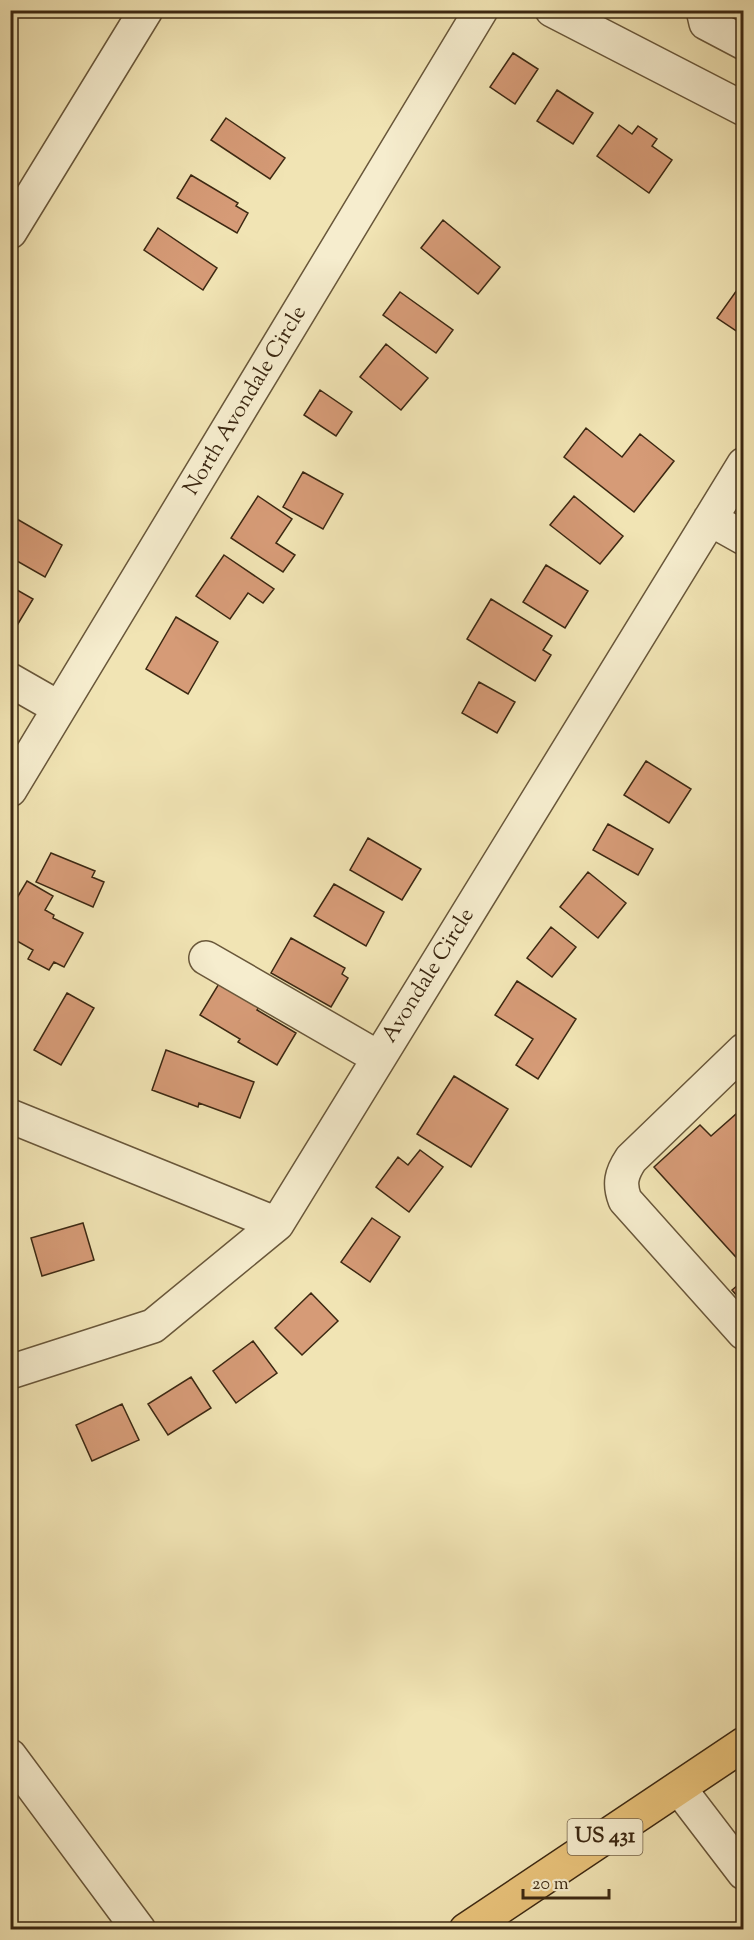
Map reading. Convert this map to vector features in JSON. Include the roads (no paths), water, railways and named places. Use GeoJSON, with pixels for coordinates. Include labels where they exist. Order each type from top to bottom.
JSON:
{"type":"FeatureCollection","features":[{"type":"Feature","properties":{"kind":"main road","name":"US 431"},"geometry":{"type":"LineString","coordinates":[[466,1929],[744,1744]]}},
{"type":"Feature","properties":{"kind":"street"},"geometry":{"type":"LineString","coordinates":[[10,232],[146,10]]}},
{"type":"Feature","properties":{"kind":"street","name":"North Avondale Circle"},"geometry":{"type":"LineString","coordinates":[[10,790],[481,10]]}},
{"type":"Feature","properties":{"kind":"street"},"geometry":{"type":"LineString","coordinates":[[552,10],[744,109]]}},
{"type":"Feature","properties":{"kind":"street"},"geometry":{"type":"LineString","coordinates":[[702,10],[706,23],[744,44]]}},
{"type":"Feature","properties":{"kind":"street","name":"Avondale Circle"},"geometry":{"type":"LineString","coordinates":[[10,1371],[153,1326],[277,1224],[744,464]]}},
{"type":"Feature","properties":{"kind":"street"},"geometry":{"type":"LineString","coordinates":[[710,519],[744,538]]}},
{"type":"Feature","properties":{"kind":"street"},"geometry":{"type":"LineString","coordinates":[[10,680],[59,708]]}},
{"type":"Feature","properties":{"kind":"street"},"geometry":{"type":"LineString","coordinates":[[206,958],[379,1058]]}},
{"type":"Feature","properties":{"kind":"street"},"geometry":{"type":"LineString","coordinates":[[744,1050],[631,1159],[623,1171],[620,1187],[625,1200],[744,1333]]}},
{"type":"Feature","properties":{"kind":"street"},"geometry":{"type":"LineString","coordinates":[[10,1116],[277,1224]]}},
{"type":"Feature","properties":{"kind":"street"},"geometry":{"type":"LineString","coordinates":[[10,1756],[139,1929]]}},
{"type":"Feature","properties":{"kind":"street"},"geometry":{"type":"LineString","coordinates":[[679,1788],[744,1874]]}}]}
